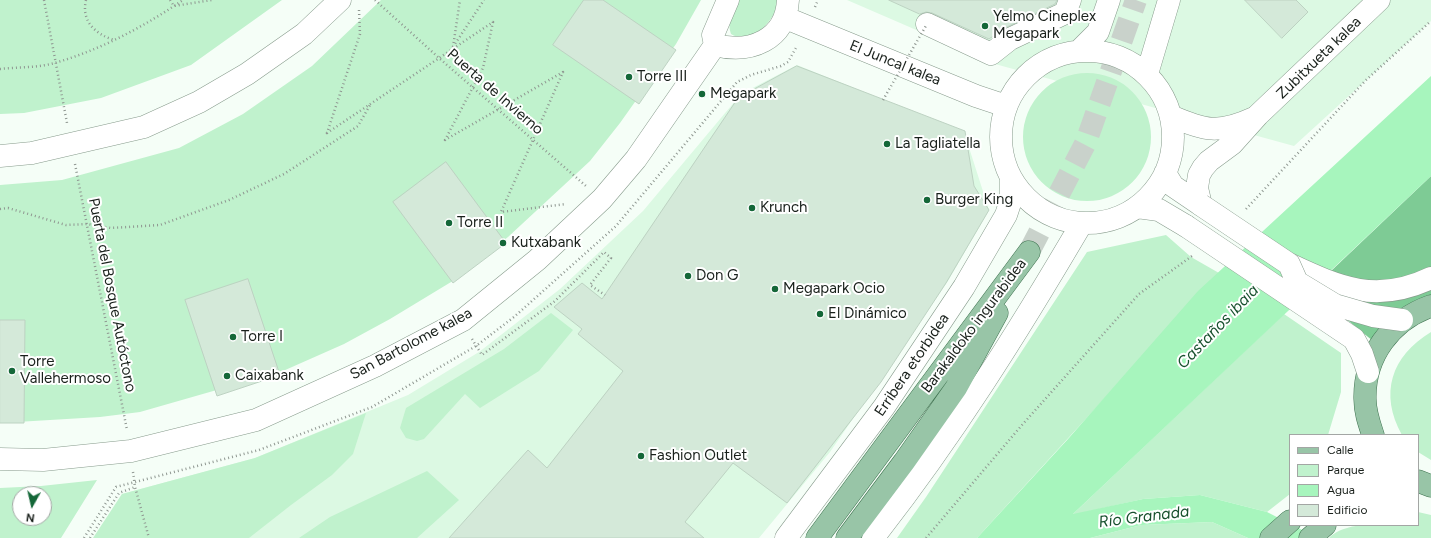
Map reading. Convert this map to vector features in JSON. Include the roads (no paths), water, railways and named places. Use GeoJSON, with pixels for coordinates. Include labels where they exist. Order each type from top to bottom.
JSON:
{"type":"FeatureCollection","features":[{"type":"Feature","properties":{"kind":"main road","name":"Barakaldoko ingurabidea"},"geometry":{"type":"LineString","coordinates":[[817,538],[873,465],[936,376],[1029,252],[956,388],[904,462],[847,538]]}},
{"type":"Feature","properties":{"kind":"main road"},"geometry":{"type":"LineString","coordinates":[[1373,434],[1366,414],[1365,400],[1368,372],[1379,346],[1389,332],[1402,320],[1419,310],[1431,306]]}},
{"type":"Feature","properties":{"kind":"main road"},"geometry":{"type":"LineString","coordinates":[[1357,434],[1366,414]]}},
{"type":"Feature","properties":{"kind":"main road"},"geometry":{"type":"LineString","coordinates":[[1419,481],[1431,487]]}},
{"type":"Feature","properties":{"kind":"main road"},"geometry":{"type":"LineString","coordinates":[[1419,488],[1431,487]]}},
{"type":"Feature","properties":{"kind":"main road"},"geometry":{"type":"LineString","coordinates":[[1271,538],[1289,522]]}},
{"type":"Feature","properties":{"kind":"main road"},"geometry":{"type":"LineString","coordinates":[[1310,538],[1324,526]]}},
{"type":"Feature","properties":{"kind":"street","name":"San Bartolome kalea"},"geometry":{"type":"LineString","coordinates":[[0,459],[43,460],[131,451],[256,420],[375,366],[463,320],[537,260],[602,199],[636,159],[715,45],[713,35],[728,0]]}},
{"type":"Feature","properties":{"kind":"street"},"geometry":{"type":"LineString","coordinates":[[927,24],[990,54],[1010,39],[1064,13],[1070,0]]}},
{"type":"Feature","properties":{"kind":"street"},"geometry":{"type":"LineString","coordinates":[[1080,50],[1098,32],[1110,0]]}},
{"type":"Feature","properties":{"kind":"street"},"geometry":{"type":"LineString","coordinates":[[1147,74],[1169,0]]}},
{"type":"Feature","properties":{"kind":"street","name":"Zubitxueta kalea"},"geometry":{"type":"LineString","coordinates":[[1201,205],[1197,188],[1199,175],[1209,161],[1232,144],[1258,115],[1379,0]]}},
{"type":"Feature","properties":{"kind":"street"},"geometry":{"type":"LineString","coordinates":[[0,156],[32,153],[144,127],[199,102],[246,74],[349,3]]}},
{"type":"Feature","properties":{"kind":"street"},"geometry":{"type":"LineString","coordinates":[[715,45],[729,48],[751,46],[769,37],[778,30],[787,9]]}},
{"type":"Feature","properties":{"kind":"street","name":"El Juncal kalea"},"geometry":{"type":"LineString","coordinates":[[787,9],[976,96],[1006,106]]}},
{"type":"Feature","properties":{"kind":"street"},"geometry":{"type":"LineString","coordinates":[[1080,50],[1104,52],[1127,60],[1147,74],[1157,86],[1165,100],[1171,116],[1173,145],[1170,160],[1165,173],[1148,197],[1137,207],[1111,220],[1082,223],[1060,219],[1040,210],[1024,196],[1011,178],[1004,161],[1000,143],[1001,124],[1006,106],[1013,91],[1023,78],[1048,59],[1080,50]]}},
{"type":"Feature","properties":{"kind":"street","name":"Zubitxueta kalea"},"geometry":{"type":"LineString","coordinates":[[1171,116],[1204,128],[1222,129],[1237,125],[1258,115]]}},
{"type":"Feature","properties":{"kind":"street"},"geometry":{"type":"LineString","coordinates":[[1165,173],[1172,186],[1289,264],[1330,283],[1363,291],[1392,291],[1418,284],[1431,278]]}},
{"type":"Feature","properties":{"kind":"street","name":"Erribera etorbidea"},"geometry":{"type":"LineString","coordinates":[[786,538],[884,407],[964,288],[1006,215],[1011,200],[1011,178]]}},
{"type":"Feature","properties":{"kind":"street"},"geometry":{"type":"LineString","coordinates":[[1137,207],[1159,210],[1186,226],[1354,340],[1362,354],[1368,372]]}},
{"type":"Feature","properties":{"kind":"street"},"geometry":{"type":"LineString","coordinates":[[873,538],[976,395],[1082,223]]}},
{"type":"Feature","properties":{"kind":"street"},"geometry":{"type":"LineString","coordinates":[[1289,264],[1297,282],[1335,306],[1373,316],[1402,320]]}},
{"type":"Feature","properties":{"kind":"water"},"geometry":{"type":"Polygon","coordinates":[[[1431,76],[1431,176],[1073,514],[1143,499],[1200,495],[1267,512],[1289,523],[1289,526],[1294,526],[1318,538],[1248,538],[1212,522],[1141,525],[1090,538],[977,538],[1068,439],[1198,291],[1431,76]]]}},
{"type":"Feature","properties":{"kind":"tunnel"},"geometry":{"type":"LineString","coordinates":[[1029,252],[1086,142],[1136,0]]}},
{"type":"Feature","properties":{"kind":"place","name":"Yelmo Cineplex Megapark"},"geometry":{"type":"Point","coordinates":[985,26]}},
{"type":"Feature","properties":{"kind":"place","name":"Torre III"},"geometry":{"type":"Point","coordinates":[629,77]}},
{"type":"Feature","properties":{"kind":"place","name":"Megapark"},"geometry":{"type":"Point","coordinates":[702,94]}},
{"type":"Feature","properties":{"kind":"place","name":"La Tagliatella"},"geometry":{"type":"Point","coordinates":[887,144]}},
{"type":"Feature","properties":{"kind":"place","name":"Burger King"},"geometry":{"type":"Point","coordinates":[927,200]}},
{"type":"Feature","properties":{"kind":"place","name":"Krunch"},"geometry":{"type":"Point","coordinates":[752,208]}},
{"type":"Feature","properties":{"kind":"place","name":"Torre II"},"geometry":{"type":"Point","coordinates":[449,223]}},
{"type":"Feature","properties":{"kind":"place","name":"Kutxabank"},"geometry":{"type":"Point","coordinates":[503,243]}},
{"type":"Feature","properties":{"kind":"place","name":"Don G"},"geometry":{"type":"Point","coordinates":[688,276]}},
{"type":"Feature","properties":{"kind":"place","name":"Megapark Ocio"},"geometry":{"type":"Point","coordinates":[775,289]}},
{"type":"Feature","properties":{"kind":"place","name":"El Dinámico"},"geometry":{"type":"Point","coordinates":[820,314]}},
{"type":"Feature","properties":{"kind":"place","name":"Torre I"},"geometry":{"type":"Point","coordinates":[233,337]}},
{"type":"Feature","properties":{"kind":"place","name":"Torre Vallehermoso"},"geometry":{"type":"Point","coordinates":[12,371]}},
{"type":"Feature","properties":{"kind":"place","name":"Caixabank"},"geometry":{"type":"Point","coordinates":[227,376]}},
{"type":"Feature","properties":{"kind":"place","name":"Fashion Outlet"},"geometry":{"type":"Point","coordinates":[641,456]}},
{"type":"Feature","properties":{"kind":"water label","name":"Castaños ibaia"},"geometry":{"type":"Point","coordinates":[1218,327]}},
{"type":"Feature","properties":{"kind":"water label","name":"Río Granada"},"geometry":{"type":"Point","coordinates":[1144,517]}}]}
